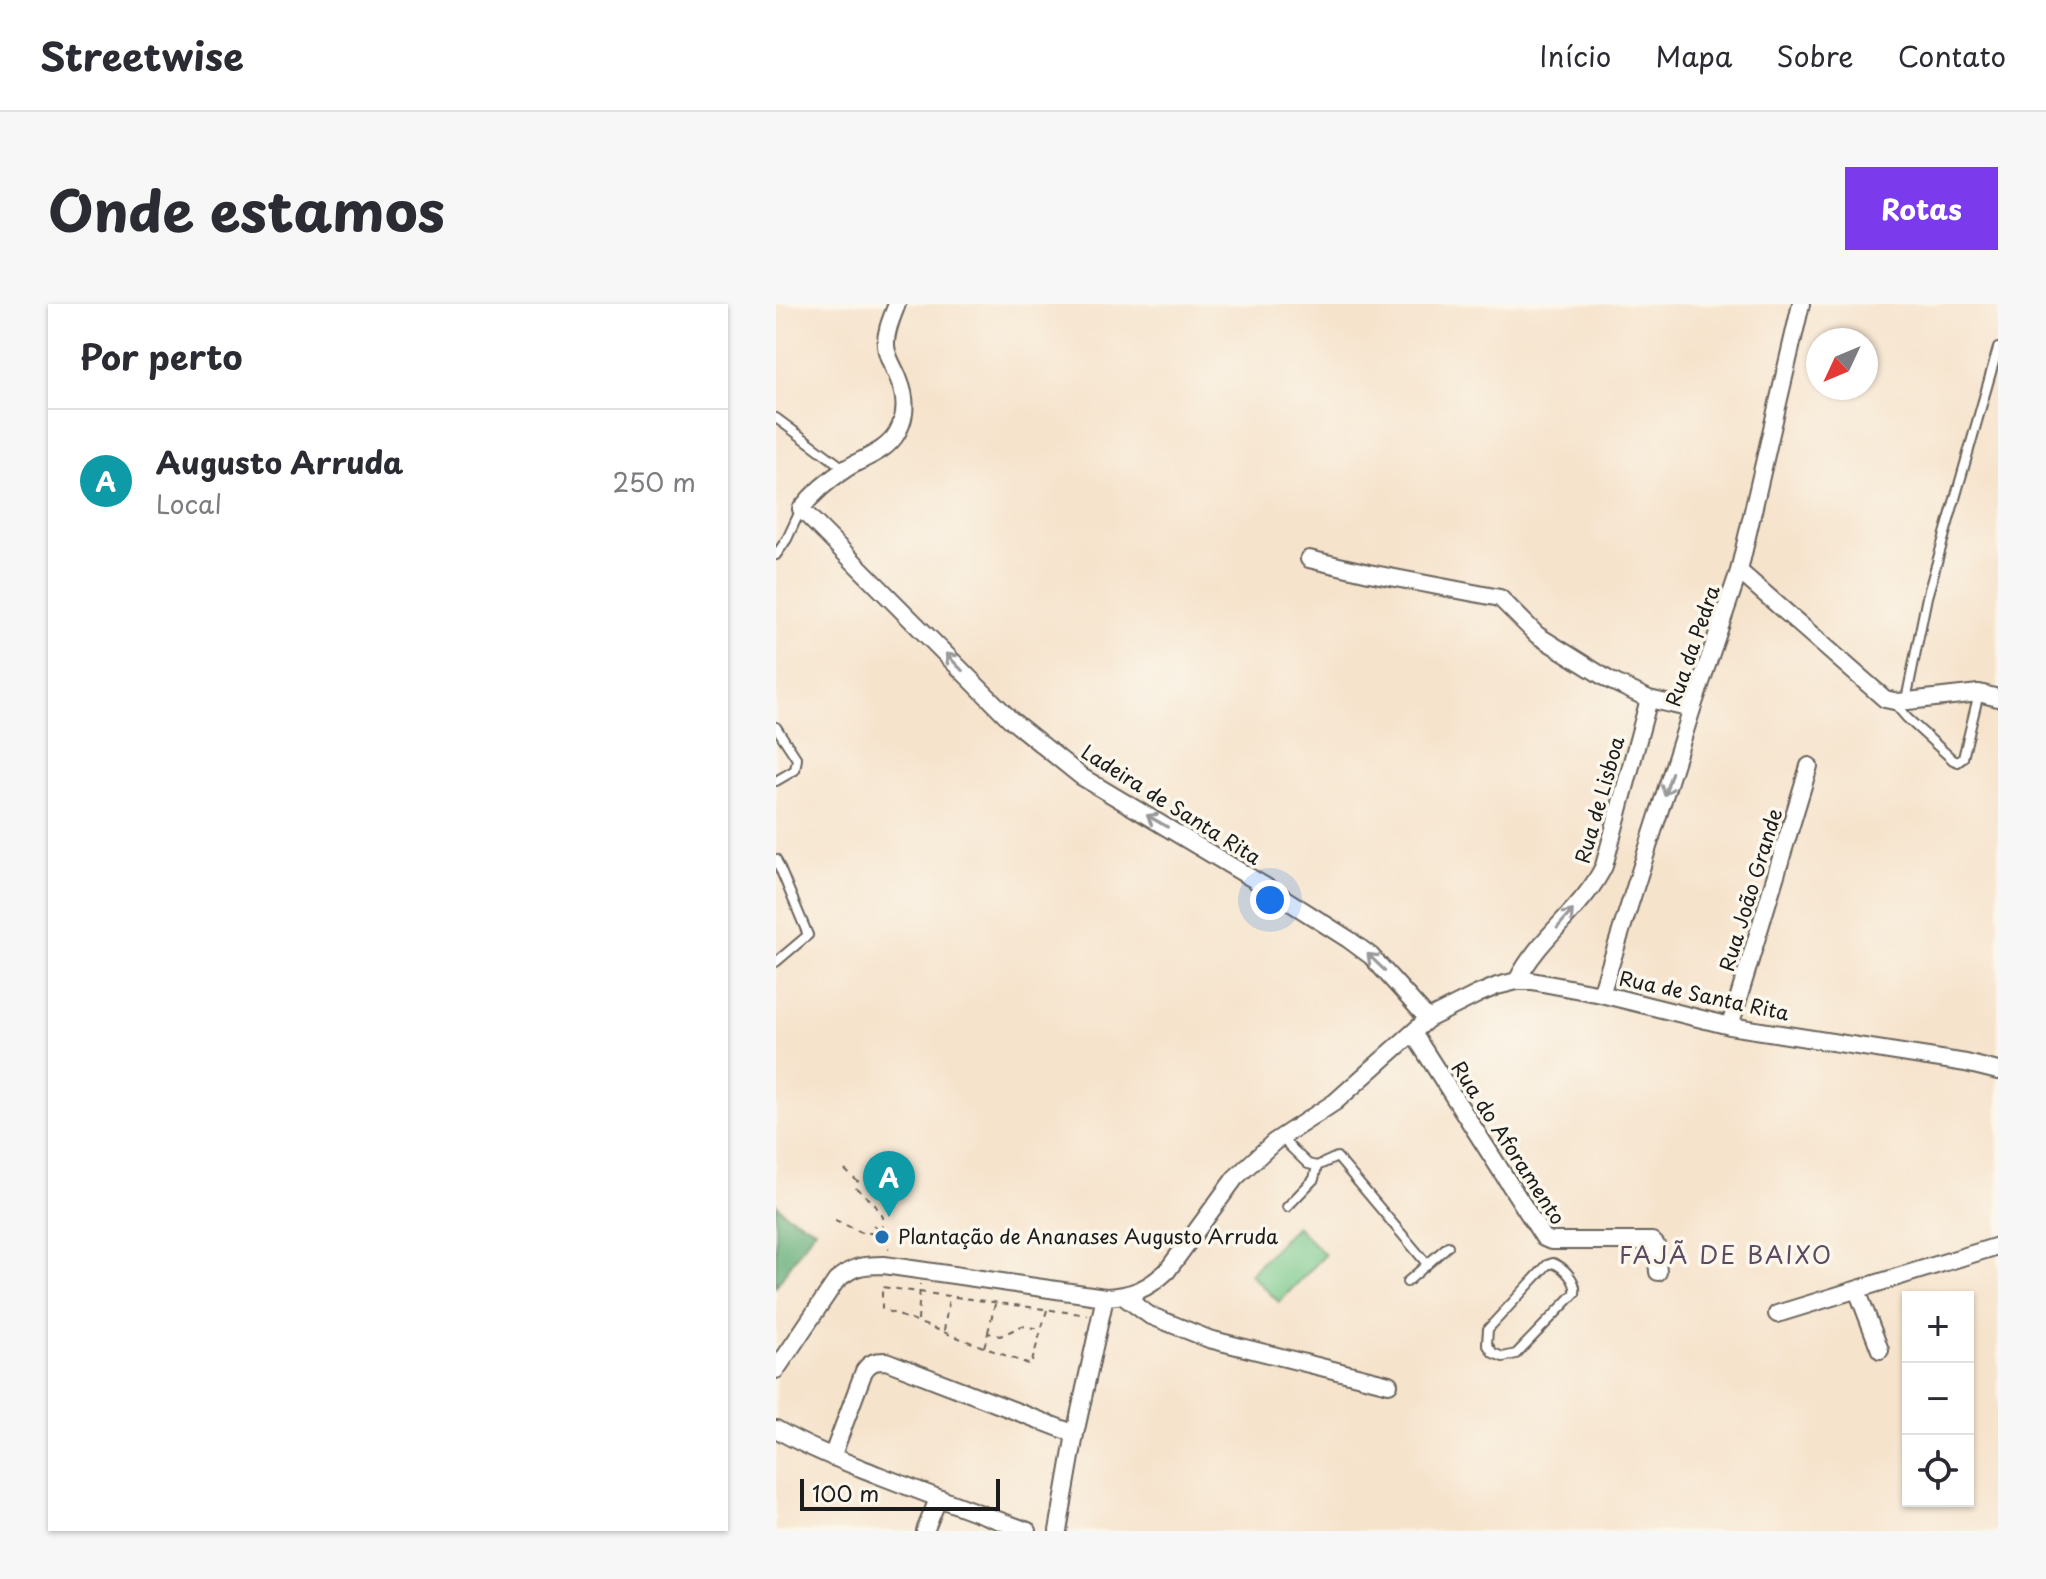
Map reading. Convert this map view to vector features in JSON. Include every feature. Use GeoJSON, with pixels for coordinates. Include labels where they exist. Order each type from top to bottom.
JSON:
{"type":"FeatureCollection","features":[{"type":"Feature","properties":{"kind":"street"},"geometry":{"type":"LineString","coordinates":[[801,509],[813,494],[845,469],[888,445],[897,433],[904,416],[905,399],[899,379],[889,362],[886,345],[897,304]]}},
{"type":"Feature","properties":{"kind":"street","name":"Rua da Pedra"},"geometry":{"type":"LineString","coordinates":[[1601,994],[1739,571],[1801,304]]}},
{"type":"Feature","properties":{"kind":"street","name":"Ladeira de Santa Rita"},"geometry":{"type":"LineString","coordinates":[[801,509],[1022,729],[1082,777],[1348,939],[1371,956],[1428,1019]]}},
{"type":"Feature","properties":{"kind":"street"},"geometry":{"type":"LineString","coordinates":[[1309,559],[1500,598],[1547,642],[1609,680],[1649,699],[1692,709]]}},
{"type":"Feature","properties":{"kind":"street"},"geometry":{"type":"LineString","coordinates":[[1739,571],[1885,699],[1899,701],[1988,695]]}},
{"type":"Feature","properties":{"kind":"street","name":"Rua de Lisboa"},"geometry":{"type":"LineString","coordinates":[[1517,981],[1525,965],[1591,889],[1604,866],[1649,699]]}},
{"type":"Feature","properties":{"kind":"street","name":"Rua João Grande"},"geometry":{"type":"LineString","coordinates":[[1730,1026],[1809,766]]}},
{"type":"Feature","properties":{"kind":"street","name":"Rua de Santa Rita"},"geometry":{"type":"LineString","coordinates":[[1124,1297],[1144,1289],[1167,1271],[1235,1178],[1280,1137],[1335,1102],[1428,1019],[1487,990],[1517,981],[1601,994],[1730,1026],[1966,1063],[1998,1071]]}},
{"type":"Feature","properties":{"kind":"street","name":"Rua do Aforamento"},"geometry":{"type":"LineString","coordinates":[[1413,1033],[1538,1231],[1548,1241],[1652,1241],[1656,1245],[1658,1272]]}},
{"type":"Feature","properties":{"kind":"street"},"geometry":{"type":"LineString","coordinates":[[1777,1314],[1998,1246]]}},
{"type":"Feature","properties":{"kind":"street"},"geometry":{"type":"LineString","coordinates":[[776,1370],[836,1281],[860,1266],[884,1265],[1105,1297],[1124,1297],[1149,1315],[1209,1339],[1389,1384]]}},
{"type":"Feature","properties":{"kind":"street"},"geometry":{"type":"LineString","coordinates":[[1857,1290],[1880,1350]]}},
{"type":"Feature","properties":{"kind":"street"},"geometry":{"type":"LineString","coordinates":[[1058,1531],[1075,1434],[1105,1297]]}},
{"type":"Feature","properties":{"kind":"street"},"geometry":{"type":"LineString","coordinates":[[832,1457],[864,1371],[876,1361],[886,1361],[1075,1434]]}},
{"type":"Feature","properties":{"kind":"street"},"geometry":{"type":"LineString","coordinates":[[776,1429],[832,1457],[1028,1531]]}},
{"type":"Feature","properties":{"kind":"street"},"geometry":{"type":"LineString","coordinates":[[925,1531],[938,1499]]}},
{"type":"Feature","properties":{"kind":"lane"},"geometry":{"type":"LineString","coordinates":[[1988,695],[1963,758],[1958,762],[1907,718],[1899,701],[1998,348]]}},
{"type":"Feature","properties":{"kind":"lane"},"geometry":{"type":"LineString","coordinates":[[776,418],[845,469]]}},
{"type":"Feature","properties":{"kind":"lane"},"geometry":{"type":"LineString","coordinates":[[776,555],[801,509]]}},
{"type":"Feature","properties":{"kind":"lane"},"geometry":{"type":"LineString","coordinates":[[776,727],[797,759],[795,770],[776,781]]}},
{"type":"Feature","properties":{"kind":"lane"},"geometry":{"type":"LineString","coordinates":[[776,859],[808,935],[776,962]]}},
{"type":"Feature","properties":{"kind":"lane"},"geometry":{"type":"LineString","coordinates":[[1280,1137],[1308,1164],[1317,1166],[1337,1157],[1427,1264]]}},
{"type":"Feature","properties":{"kind":"lane"},"geometry":{"type":"LineString","coordinates":[[1287,1207],[1314,1179],[1317,1166]]}},
{"type":"Feature","properties":{"kind":"lane"},"geometry":{"type":"LineString","coordinates":[[1548,1241],[1553,1263]]}},
{"type":"Feature","properties":{"kind":"lane"},"geometry":{"type":"LineString","coordinates":[[1407,1282],[1448,1246]]}},
{"type":"Feature","properties":{"kind":"lane"},"geometry":{"type":"LineString","coordinates":[[1553,1263],[1575,1283],[1575,1293],[1516,1354],[1503,1357],[1493,1353],[1487,1344],[1488,1329],[1547,1265],[1553,1263]]}},
{"type":"Feature","properties":{"kind":"path"},"geometry":{"type":"LineString","coordinates":[[845,1170],[858,1182],[856,1188],[873,1202],[883,1217],[882,1233]]}},
{"type":"Feature","properties":{"kind":"path"},"geometry":{"type":"LineString","coordinates":[[835,1220],[863,1233],[882,1233]]}},
{"type":"Feature","properties":{"kind":"path"},"geometry":{"type":"LineString","coordinates":[[873,1225],[882,1233],[891,1252]]}},
{"type":"Feature","properties":{"kind":"path"},"geometry":{"type":"LineString","coordinates":[[917,1322],[922,1271]]}},
{"type":"Feature","properties":{"kind":"path"},"geometry":{"type":"LineString","coordinates":[[1047,1310],[1031,1365],[882,1309],[882,1287],[1101,1316]]}},
{"type":"Feature","properties":{"kind":"path"},"geometry":{"type":"LineString","coordinates":[[944,1332],[950,1296]]}},
{"type":"Feature","properties":{"kind":"path"},"geometry":{"type":"LineString","coordinates":[[984,1347],[995,1303]]}},
{"type":"Feature","properties":{"kind":"path"},"geometry":{"type":"LineString","coordinates":[[988,1333],[1000,1336],[1022,1326],[1042,1330]]}},
{"type":"Feature","properties":{"kind":"green space"},"geometry":{"type":"Polygon","coordinates":[[[776,1204],[786,1214],[815,1229],[776,1286],[776,1204]]]}},
{"type":"Feature","properties":{"kind":"green space"},"geometry":{"type":"Polygon","coordinates":[[[1296,1226],[1325,1255],[1279,1302],[1250,1274],[1296,1226]]]}},
{"type":"Feature","properties":{"kind":"place","name":"Augusto Arruda"},"geometry":{"type":"Point","coordinates":[889,1217]}},
{"type":"Feature","properties":{"kind":"place","name":"Plantação de Ananases Augusto Arruda"},"geometry":{"type":"Point","coordinates":[882,1237]}},
{"type":"Feature","properties":{"kind":"district","name":"FAJÃ DE BAIXO"},"geometry":{"type":"Point","coordinates":[1726,1256]}}]}
